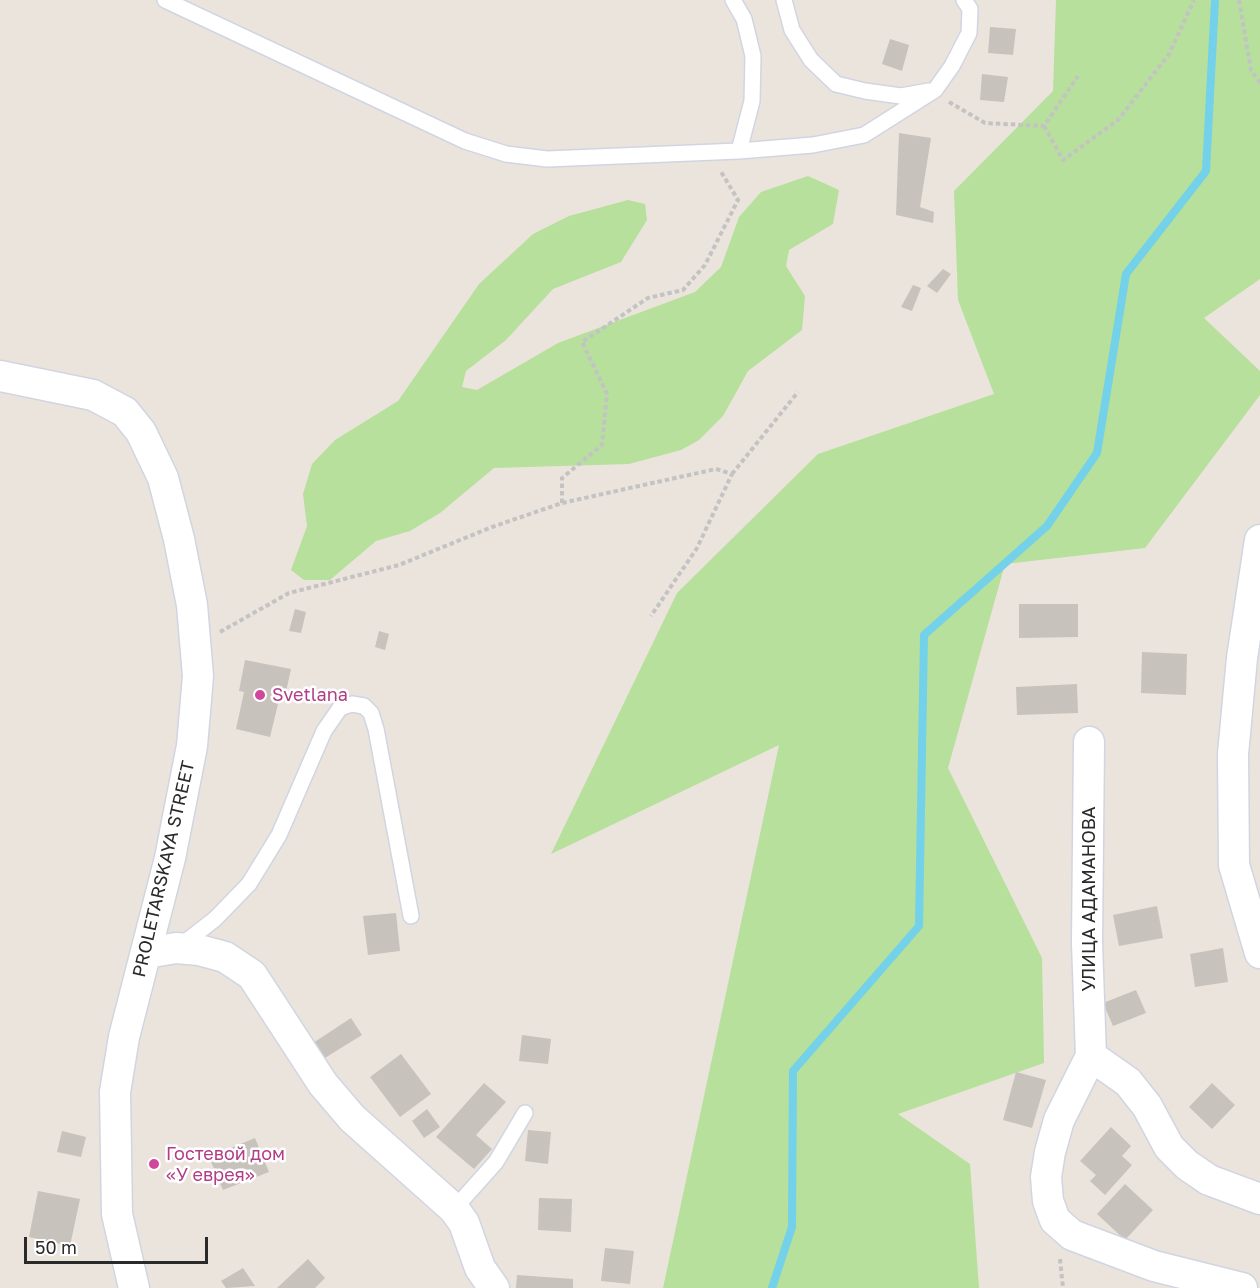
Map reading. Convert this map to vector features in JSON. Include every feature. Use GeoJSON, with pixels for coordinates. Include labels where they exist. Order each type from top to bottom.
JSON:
{"type":"FeatureCollection","features":[{"type":"Feature","properties":{"kind":"street","name":"PROLETARSKAYA STREET"},"geometry":{"type":"LineString","coordinates":[[0,376],[93,395],[125,412],[141,432],[163,478],[179,539],[192,605],[198,676],[192,746],[170,858],[124,1037],[115,1092],[117,1214],[134,1288]]}},
{"type":"Feature","properties":{"kind":"street"},"geometry":{"type":"LineString","coordinates":[[1260,540],[1242,658],[1233,754],[1234,865],[1260,953]]}},
{"type":"Feature","properties":{"kind":"street","name":"УЛИЦА АДАМАНОВА"},"geometry":{"type":"LineString","coordinates":[[1089,742],[1087,944],[1091,1056],[1059,1120],[1046,1177],[1048,1202],[1055,1220],[1072,1235],[1104,1250],[1154,1266],[1242,1288]]}},
{"type":"Feature","properties":{"kind":"street"},"geometry":{"type":"LineString","coordinates":[[146,953],[177,948],[225,957],[252,975],[323,1084],[352,1118],[454,1209],[464,1223],[480,1268],[494,1288]]}},
{"type":"Feature","properties":{"kind":"street"},"geometry":{"type":"LineString","coordinates":[[1091,1056],[1128,1082],[1148,1106],[1169,1147],[1187,1165],[1209,1180],[1260,1199]]}},
{"type":"Feature","properties":{"kind":"lane"},"geometry":{"type":"LineString","coordinates":[[165,0],[465,141],[506,154],[547,159],[739,151],[813,145],[864,135],[935,90],[952,66],[969,33],[967,5],[956,0]]}},
{"type":"Feature","properties":{"kind":"lane"},"geometry":{"type":"LineString","coordinates":[[733,0],[744,19],[753,56],[752,101],[739,151]]}},
{"type":"Feature","properties":{"kind":"lane"},"geometry":{"type":"LineString","coordinates":[[784,0],[792,30],[811,60],[836,84],[901,96],[935,90]]}},
{"type":"Feature","properties":{"kind":"lane"},"geometry":{"type":"LineString","coordinates":[[177,948],[215,919],[249,884],[279,836],[324,731],[340,708],[352,704],[364,706],[371,713],[376,729],[411,916]]}},
{"type":"Feature","properties":{"kind":"lane"},"geometry":{"type":"LineString","coordinates":[[454,1209],[496,1162],[525,1113]]}},
{"type":"Feature","properties":{"kind":"path"},"geometry":{"type":"LineString","coordinates":[[1044,126],[1063,160],[1118,120],[1169,54],[1194,0]]}},
{"type":"Feature","properties":{"kind":"path"},"geometry":{"type":"LineString","coordinates":[[1239,0],[1251,70],[1260,83]]}},
{"type":"Feature","properties":{"kind":"path"},"geometry":{"type":"LineString","coordinates":[[1044,126],[1078,76]]}},
{"type":"Feature","properties":{"kind":"path"},"geometry":{"type":"LineString","coordinates":[[935,90],[959,110],[985,123],[1044,126]]}},
{"type":"Feature","properties":{"kind":"path"},"geometry":{"type":"LineString","coordinates":[[562,504],[562,478],[602,445],[607,394],[582,342],[648,298],[683,290],[705,265],[738,200],[710,153]]}},
{"type":"Feature","properties":{"kind":"path"},"geometry":{"type":"LineString","coordinates":[[651,616],[697,548],[732,474],[798,392]]}},
{"type":"Feature","properties":{"kind":"path"},"geometry":{"type":"LineString","coordinates":[[195,645],[290,593],[399,565],[492,527],[562,504],[716,469],[732,474]]}},
{"type":"Feature","properties":{"kind":"green space"},"geometry":{"type":"Polygon","coordinates":[[[1056,0],[1260,0],[1260,279],[1204,318],[1260,371],[1260,395],[1145,548],[1005,564],[948,768],[1042,958],[1044,1063],[898,1114],[970,1164],[979,1288],[663,1288],[779,745],[551,854],[677,593],[818,454],[994,394],[958,300],[954,191],[1053,91],[1056,0]]]}},
{"type":"Feature","properties":{"kind":"green space"},"geometry":{"type":"Polygon","coordinates":[[[808,176],[839,190],[833,224],[789,250],[786,266],[805,296],[802,330],[748,371],[723,416],[699,440],[681,450],[629,464],[494,468],[440,513],[410,531],[376,541],[330,580],[304,580],[291,570],[307,526],[303,494],[312,464],[335,440],[398,401],[479,284],[533,234],[569,216],[628,200],[645,204],[647,220],[621,262],[553,289],[506,340],[466,371],[462,387],[477,390],[558,343],[695,292],[721,267],[739,217],[761,192],[808,176]]]}},
{"type":"Feature","properties":{"kind":"building"},"geometry":{"type":"Polygon","coordinates":[[[990,27],[1016,29],[1013,55],[988,53],[990,27]]]}},
{"type":"Feature","properties":{"kind":"building"},"geometry":{"type":"Polygon","coordinates":[[[890,39],[909,45],[902,71],[882,64],[890,39]]]}},
{"type":"Feature","properties":{"kind":"building"},"geometry":{"type":"Polygon","coordinates":[[[982,74],[1008,77],[1004,102],[980,100],[982,74]]]}},
{"type":"Feature","properties":{"kind":"building"},"geometry":{"type":"Polygon","coordinates":[[[899,133],[931,138],[920,207],[934,212],[933,223],[896,215],[899,133]]]}},
{"type":"Feature","properties":{"kind":"building"},"geometry":{"type":"Polygon","coordinates":[[[943,269],[951,274],[937,293],[927,286],[943,269]]]}},
{"type":"Feature","properties":{"kind":"building"},"geometry":{"type":"Polygon","coordinates":[[[913,285],[921,288],[912,311],[901,307],[913,285]]]}},
{"type":"Feature","properties":{"kind":"building"},"geometry":{"type":"Polygon","coordinates":[[[1019,604],[1078,604],[1078,637],[1019,638],[1019,604]]]}},
{"type":"Feature","properties":{"kind":"building"},"geometry":{"type":"Polygon","coordinates":[[[295,609],[306,612],[301,633],[289,631],[295,609]]]}},
{"type":"Feature","properties":{"kind":"building"},"geometry":{"type":"Polygon","coordinates":[[[379,631],[389,634],[385,650],[375,647],[379,631]]]}},
{"type":"Feature","properties":{"kind":"building"},"geometry":{"type":"Polygon","coordinates":[[[1142,652],[1187,654],[1186,695],[1141,693],[1142,652]]]}},
{"type":"Feature","properties":{"kind":"building"},"geometry":{"type":"Polygon","coordinates":[[[245,660],[291,669],[284,701],[279,700],[270,737],[236,729],[244,692],[239,691],[245,660]]]}},
{"type":"Feature","properties":{"kind":"building"},"geometry":{"type":"Polygon","coordinates":[[[1077,684],[1078,713],[1017,715],[1016,687],[1077,684]]]}},
{"type":"Feature","properties":{"kind":"building"},"geometry":{"type":"Polygon","coordinates":[[[1157,906],[1163,938],[1119,946],[1113,915],[1157,906]]]}},
{"type":"Feature","properties":{"kind":"building"},"geometry":{"type":"Polygon","coordinates":[[[396,913],[400,951],[368,955],[363,916],[396,913]]]}},
{"type":"Feature","properties":{"kind":"building"},"geometry":{"type":"Polygon","coordinates":[[[1223,948],[1228,982],[1195,987],[1190,954],[1223,948]]]}},
{"type":"Feature","properties":{"kind":"building"},"geometry":{"type":"Polygon","coordinates":[[[1136,990],[1146,1013],[1113,1026],[1103,1003],[1136,990]]]}},
{"type":"Feature","properties":{"kind":"building"},"geometry":{"type":"Polygon","coordinates":[[[351,1018],[362,1035],[320,1061],[310,1045],[351,1018]]]}},
{"type":"Feature","properties":{"kind":"building"},"geometry":{"type":"Polygon","coordinates":[[[522,1035],[551,1039],[548,1064],[519,1061],[522,1035]]]}},
{"type":"Feature","properties":{"kind":"building"},"geometry":{"type":"Polygon","coordinates":[[[401,1054],[431,1094],[400,1117],[370,1077],[401,1054]]]}},
{"type":"Feature","properties":{"kind":"building"},"geometry":{"type":"Polygon","coordinates":[[[1016,1072],[1046,1080],[1032,1128],[1003,1120],[1016,1072]]]}},
{"type":"Feature","properties":{"kind":"building"},"geometry":{"type":"Polygon","coordinates":[[[484,1083],[506,1102],[476,1135],[492,1149],[474,1169],[436,1137],[484,1083]]]}},
{"type":"Feature","properties":{"kind":"building"},"geometry":{"type":"Polygon","coordinates":[[[1212,1083],[1235,1105],[1212,1129],[1189,1107],[1212,1083]]]}},
{"type":"Feature","properties":{"kind":"building"},"geometry":{"type":"Polygon","coordinates":[[[427,1109],[440,1127],[424,1138],[412,1121],[427,1109]]]}},
{"type":"Feature","properties":{"kind":"building"},"geometry":{"type":"Polygon","coordinates":[[[1111,1127],[1131,1146],[1122,1156],[1132,1165],[1105,1195],[1090,1181],[1096,1175],[1080,1161],[1111,1127]]]}},
{"type":"Feature","properties":{"kind":"building"},"geometry":{"type":"Polygon","coordinates":[[[528,1130],[551,1132],[548,1164],[525,1161],[528,1130]]]}},
{"type":"Feature","properties":{"kind":"building"},"geometry":{"type":"Polygon","coordinates":[[[62,1131],[86,1137],[81,1157],[57,1152],[62,1131]]]}},
{"type":"Feature","properties":{"kind":"building"},"geometry":{"type":"Polygon","coordinates":[[[255,1138],[269,1172],[223,1190],[209,1157],[255,1138]]]}},
{"type":"Feature","properties":{"kind":"building"},"geometry":{"type":"Polygon","coordinates":[[[1125,1184],[1153,1210],[1125,1240],[1097,1214],[1125,1184]]]}},
{"type":"Feature","properties":{"kind":"building"},"geometry":{"type":"Polygon","coordinates":[[[38,1191],[80,1199],[70,1246],[29,1237],[38,1191]]]}},
{"type":"Feature","properties":{"kind":"building"},"geometry":{"type":"Polygon","coordinates":[[[539,1198],[572,1199],[571,1232],[538,1230],[539,1198]]]}},
{"type":"Feature","properties":{"kind":"building"},"geometry":{"type":"Polygon","coordinates":[[[605,1248],[634,1251],[630,1284],[601,1281],[605,1248]]]}},
{"type":"Feature","properties":{"kind":"building"},"geometry":{"type":"Polygon","coordinates":[[[308,1259],[325,1278],[315,1288],[277,1288],[308,1259]]]}},
{"type":"Feature","properties":{"kind":"building"},"geometry":{"type":"Polygon","coordinates":[[[243,1268],[255,1286],[226,1288],[221,1281],[243,1268]]]}},
{"type":"Feature","properties":{"kind":"building"},"geometry":{"type":"Polygon","coordinates":[[[517,1275],[573,1279],[573,1288],[516,1288],[517,1275]]]}},
{"type":"Feature","properties":{"kind":"waterway"},"geometry":{"type":"LineString","coordinates":[[772,1288],[792,1227],[793,1071],[919,926],[924,635],[1047,526],[1097,453],[1126,274],[1206,171],[1215,0]]}},
{"type":"Feature","properties":{"kind":"place","name":"Svetlana"},"geometry":{"type":"Point","coordinates":[260,695]}},
{"type":"Feature","properties":{"kind":"place","name":"Гостевой дом «У еврея»"},"geometry":{"type":"Point","coordinates":[154,1164]}}]}
